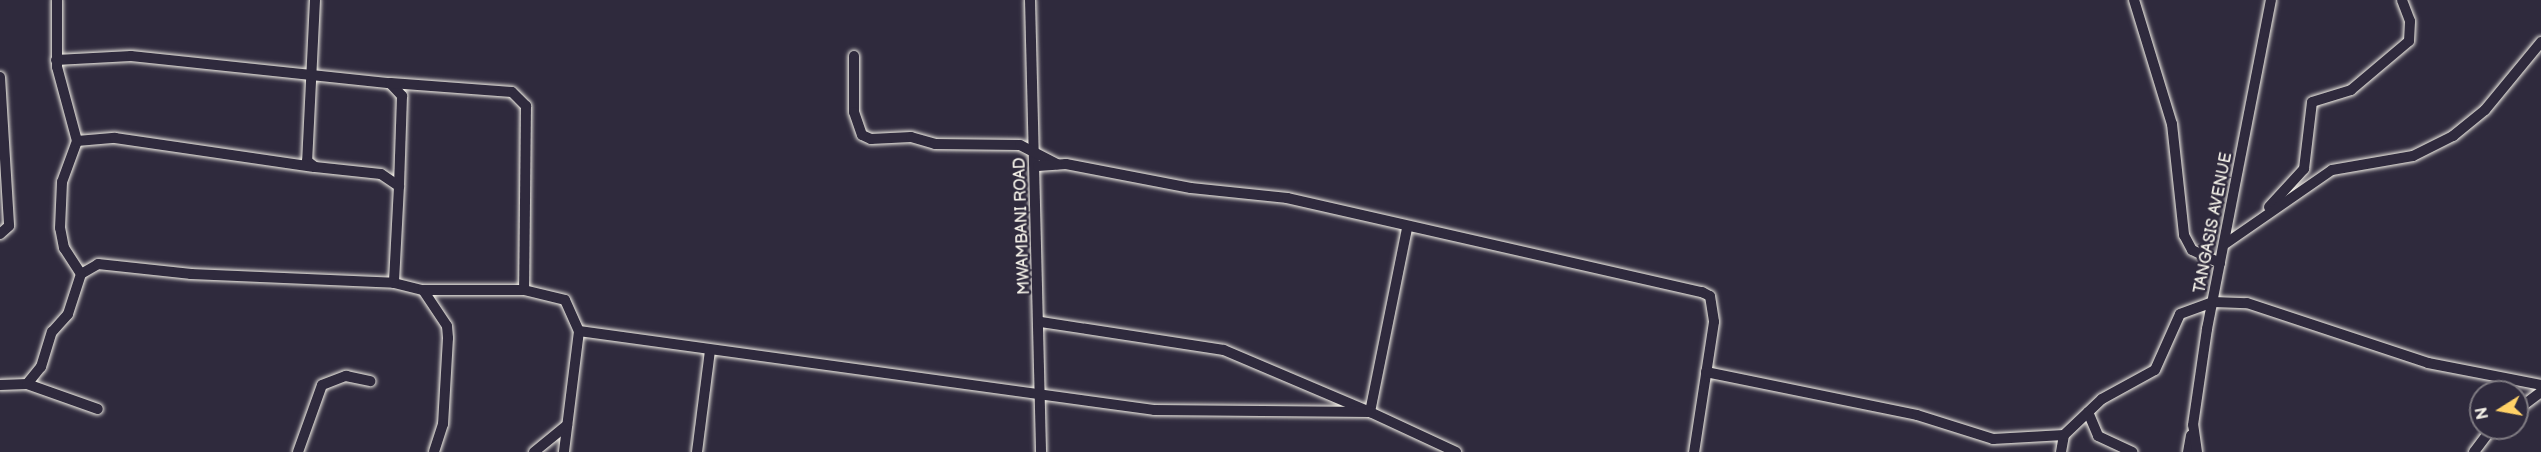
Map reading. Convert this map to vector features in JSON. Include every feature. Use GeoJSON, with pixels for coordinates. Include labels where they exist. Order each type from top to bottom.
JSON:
{"type":"FeatureCollection","features":[{"type":"Feature","properties":{"kind":"street"},"geometry":{"type":"LineString","coordinates":[[57,0],[56,60],[77,141],[64,170],[58,205],[64,248],[81,274]]}},
{"type":"Feature","properties":{"kind":"street"},"geometry":{"type":"LineString","coordinates":[[315,0],[312,78],[304,153],[315,167]]}},
{"type":"Feature","properties":{"kind":"street","name":"MWAMBANI ROAD"},"geometry":{"type":"LineString","coordinates":[[1030,0],[1038,166],[1041,452]]}},
{"type":"Feature","properties":{"kind":"street"},"geometry":{"type":"LineString","coordinates":[[2134,0],[2172,124],[2184,235],[2193,250],[2220,263]]}},
{"type":"Feature","properties":{"kind":"street","name":"TANGASIS AVENUE"},"geometry":{"type":"LineString","coordinates":[[2197,452],[2193,425],[2213,302],[2271,0]]}},
{"type":"Feature","properties":{"kind":"street"},"geometry":{"type":"LineString","coordinates":[[2264,213],[2304,169],[2312,102],[2351,90],[2409,41],[2410,21],[2402,0]]}},
{"type":"Feature","properties":{"kind":"street"},"geometry":{"type":"LineString","coordinates":[[2225,244],[2264,213],[2332,170],[2413,156],[2453,136],[2485,110],[2541,42]]}},
{"type":"Feature","properties":{"kind":"street"},"geometry":{"type":"LineString","coordinates":[[56,60],[131,56],[312,78],[512,92],[526,106],[524,290]]}},
{"type":"Feature","properties":{"kind":"street"},"geometry":{"type":"LineString","coordinates":[[854,56],[854,112],[862,135],[1036,150],[1057,164]]}},
{"type":"Feature","properties":{"kind":"street"},"geometry":{"type":"LineString","coordinates":[[0,77],[9,226],[0,234]]}},
{"type":"Feature","properties":{"kind":"street"},"geometry":{"type":"LineString","coordinates":[[390,82],[402,96],[404,151],[399,186],[394,283]]}},
{"type":"Feature","properties":{"kind":"street"},"geometry":{"type":"LineString","coordinates":[[77,141],[115,138],[315,167],[381,174],[399,186]]}},
{"type":"Feature","properties":{"kind":"street"},"geometry":{"type":"LineString","coordinates":[[1038,166],[1057,164],[1287,198],[1407,229],[1702,292],[1710,296],[1714,322],[1694,452]]}},
{"type":"Feature","properties":{"kind":"street"},"geometry":{"type":"LineString","coordinates":[[1370,412],[1407,229]]}},
{"type":"Feature","properties":{"kind":"street"},"geometry":{"type":"LineString","coordinates":[[27,384],[41,367],[52,332],[68,314],[81,274],[99,264],[191,274],[394,283],[423,290],[524,290],[565,300],[579,331],[564,452]]}},
{"type":"Feature","properties":{"kind":"street"},"geometry":{"type":"LineString","coordinates":[[423,290],[447,326],[448,338],[442,424],[434,452]]}},
{"type":"Feature","properties":{"kind":"street"},"geometry":{"type":"LineString","coordinates":[[2061,452],[2064,435],[2111,391],[2155,370],[2180,314],[2213,302],[2247,303],[2428,363],[2541,385]]}},
{"type":"Feature","properties":{"kind":"street"},"geometry":{"type":"LineString","coordinates":[[1041,322],[1224,350],[1370,412],[1456,452]]}},
{"type":"Feature","properties":{"kind":"street"},"geometry":{"type":"LineString","coordinates":[[579,331],[1154,410],[1370,412]]}},
{"type":"Feature","properties":{"kind":"street"},"geometry":{"type":"LineString","coordinates":[[697,452],[710,350]]}},
{"type":"Feature","properties":{"kind":"street"},"geometry":{"type":"LineString","coordinates":[[1706,372],[1917,415],[1993,440],[2064,435]]}},
{"type":"Feature","properties":{"kind":"street"},"geometry":{"type":"LineString","coordinates":[[298,452],[322,385],[346,376],[370,381]]}},
{"type":"Feature","properties":{"kind":"street"},"geometry":{"type":"LineString","coordinates":[[0,385],[27,384],[98,409]]}},
{"type":"Feature","properties":{"kind":"street"},"geometry":{"type":"LineString","coordinates":[[2088,412],[2098,436],[2133,452]]}},
{"type":"Feature","properties":{"kind":"street"},"geometry":{"type":"LineString","coordinates":[[534,452],[567,425]]}},
{"type":"Feature","properties":{"kind":"street"},"geometry":{"type":"LineString","coordinates":[[2188,452],[2193,425]]}}]}
